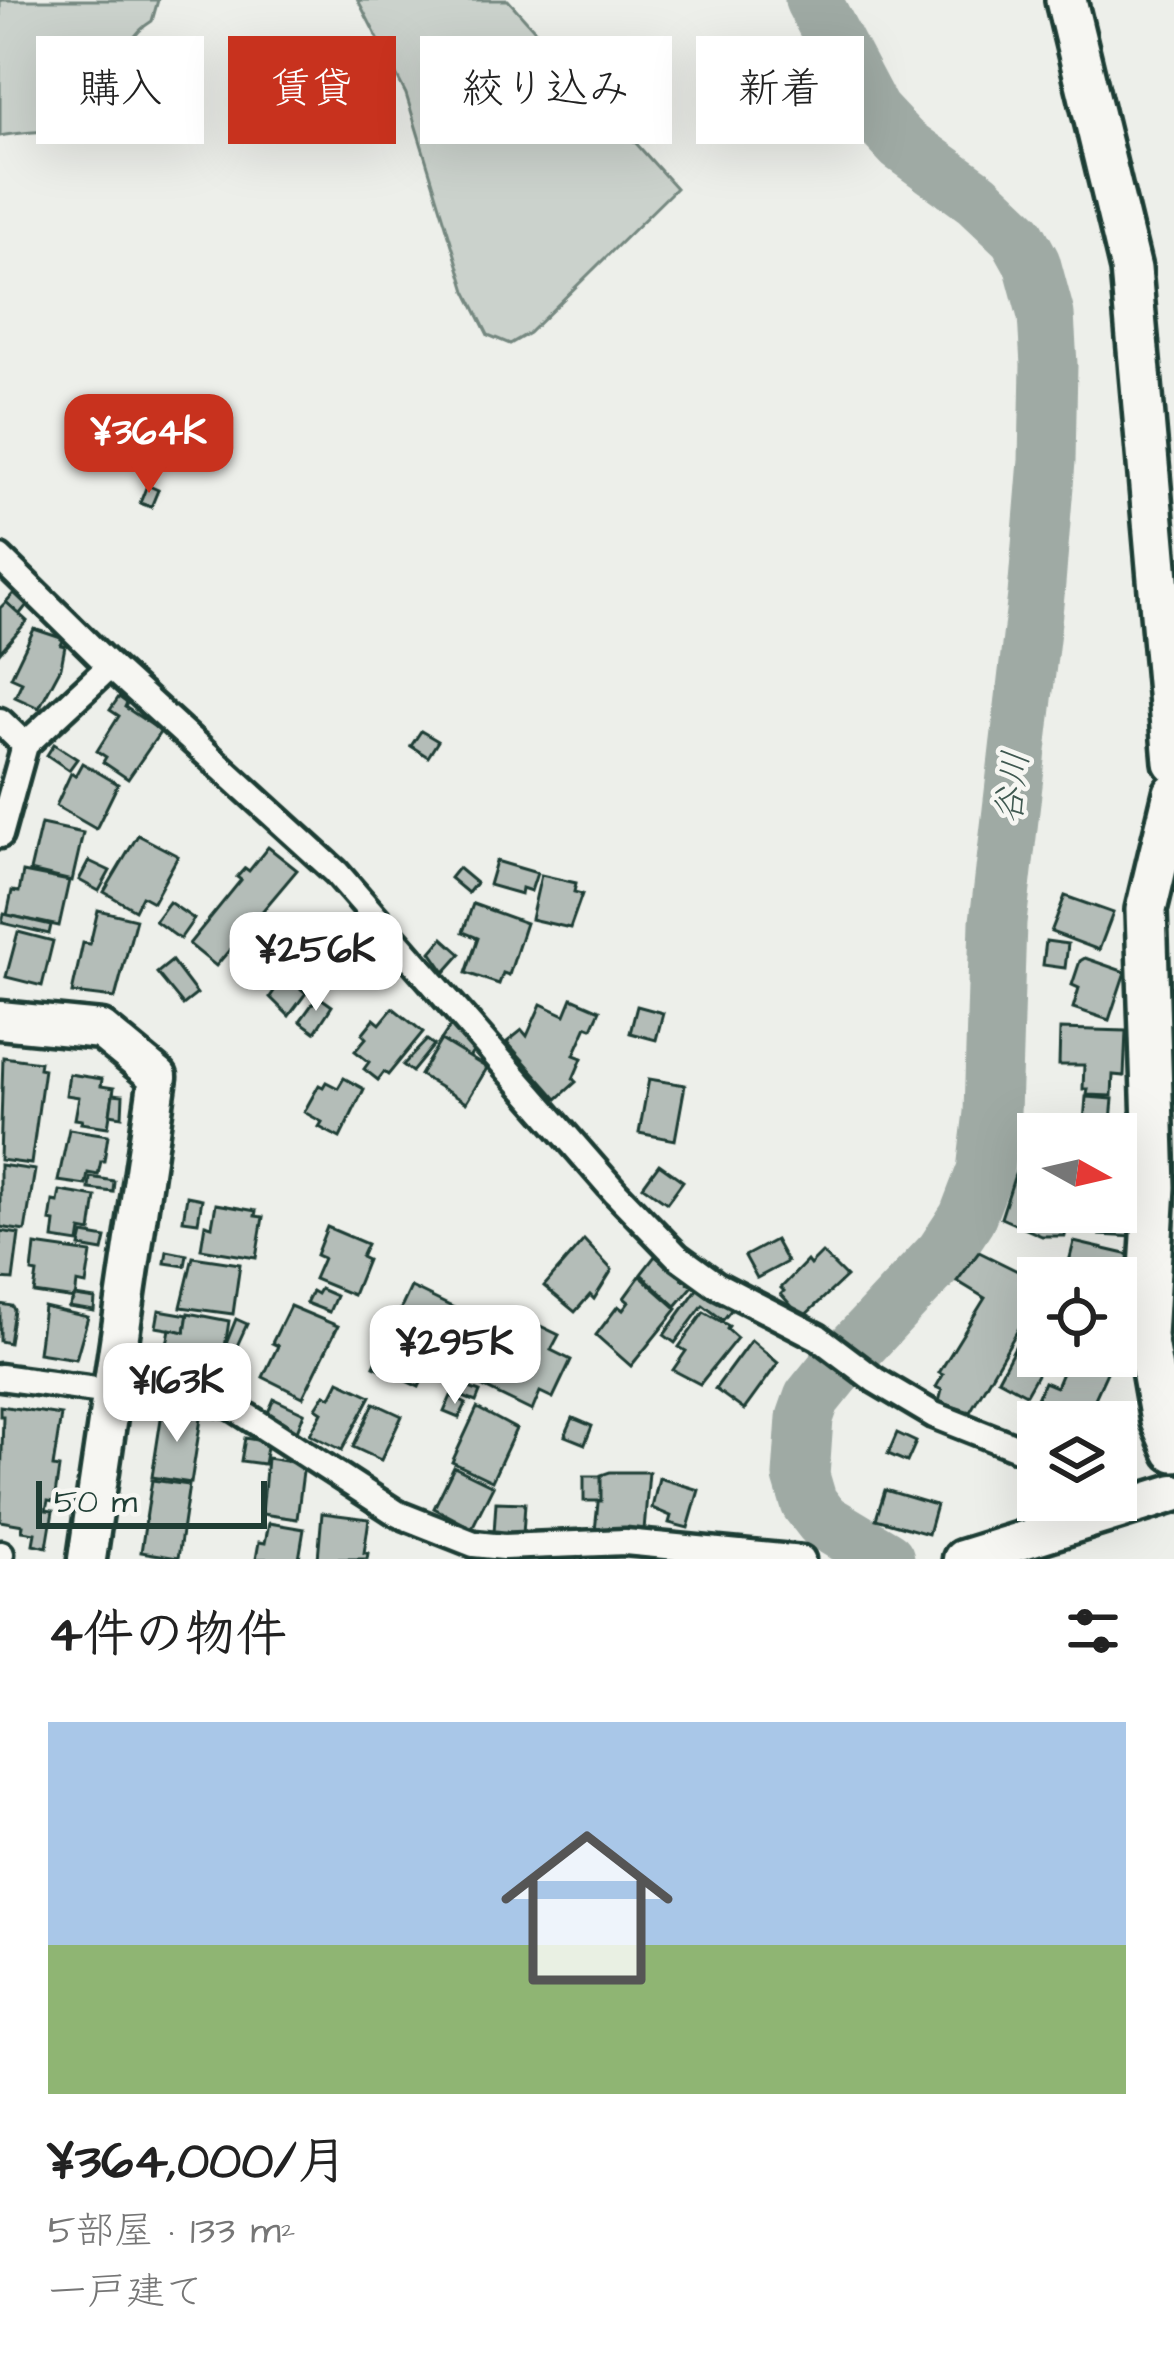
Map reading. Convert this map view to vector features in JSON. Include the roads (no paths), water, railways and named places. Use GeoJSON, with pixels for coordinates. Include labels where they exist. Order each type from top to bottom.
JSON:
{"type":"FeatureCollection","features":[{"type":"Feature","properties":{"kind":"main road"},"geometry":{"type":"LineString","coordinates":[[1066,0],[1131,269],[1174,762]]}},
{"type":"Feature","properties":{"kind":"main road"},"geometry":{"type":"LineString","coordinates":[[1174,793],[1146,910],[1155,1187],[1147,1336],[1160,1421],[1174,1451]]}},
{"type":"Feature","properties":{"kind":"street"},"geometry":{"type":"LineString","coordinates":[[0,558],[110,666],[336,872],[656,1238],[717,1285],[818,1337],[875,1380],[934,1414],[1017,1448]]}},
{"type":"Feature","properties":{"kind":"street"},"geometry":{"type":"LineString","coordinates":[[0,836],[26,745],[110,666]]}},
{"type":"Feature","properties":{"kind":"street"},"geometry":{"type":"LineString","coordinates":[[0,721],[26,745]]}},
{"type":"Feature","properties":{"kind":"street"},"geometry":{"type":"LineString","coordinates":[[0,1020],[101,1030],[158,1077],[86,1559]]}},
{"type":"Feature","properties":{"kind":"street"},"geometry":{"type":"LineString","coordinates":[[0,1377],[230,1405],[398,1514],[474,1544],[625,1541],[802,1559]]}},
{"type":"Feature","properties":{"kind":"street"},"geometry":{"type":"LineString","coordinates":[[964,1558],[1146,1493]]}},
{"type":"Feature","properties":{"kind":"waterway","name":"谷川"},"geometry":{"type":"LineString","coordinates":[[813,0],[872,112],[902,144],[977,198],[1017,236],[1032,263],[1046,315],[1049,365],[1036,595],[998,922],[992,1113],[985,1171],[967,1218],[944,1253],[833,1372],[812,1398],[805,1418],[801,1476],[809,1503],[823,1521],[886,1559]]}}]}
